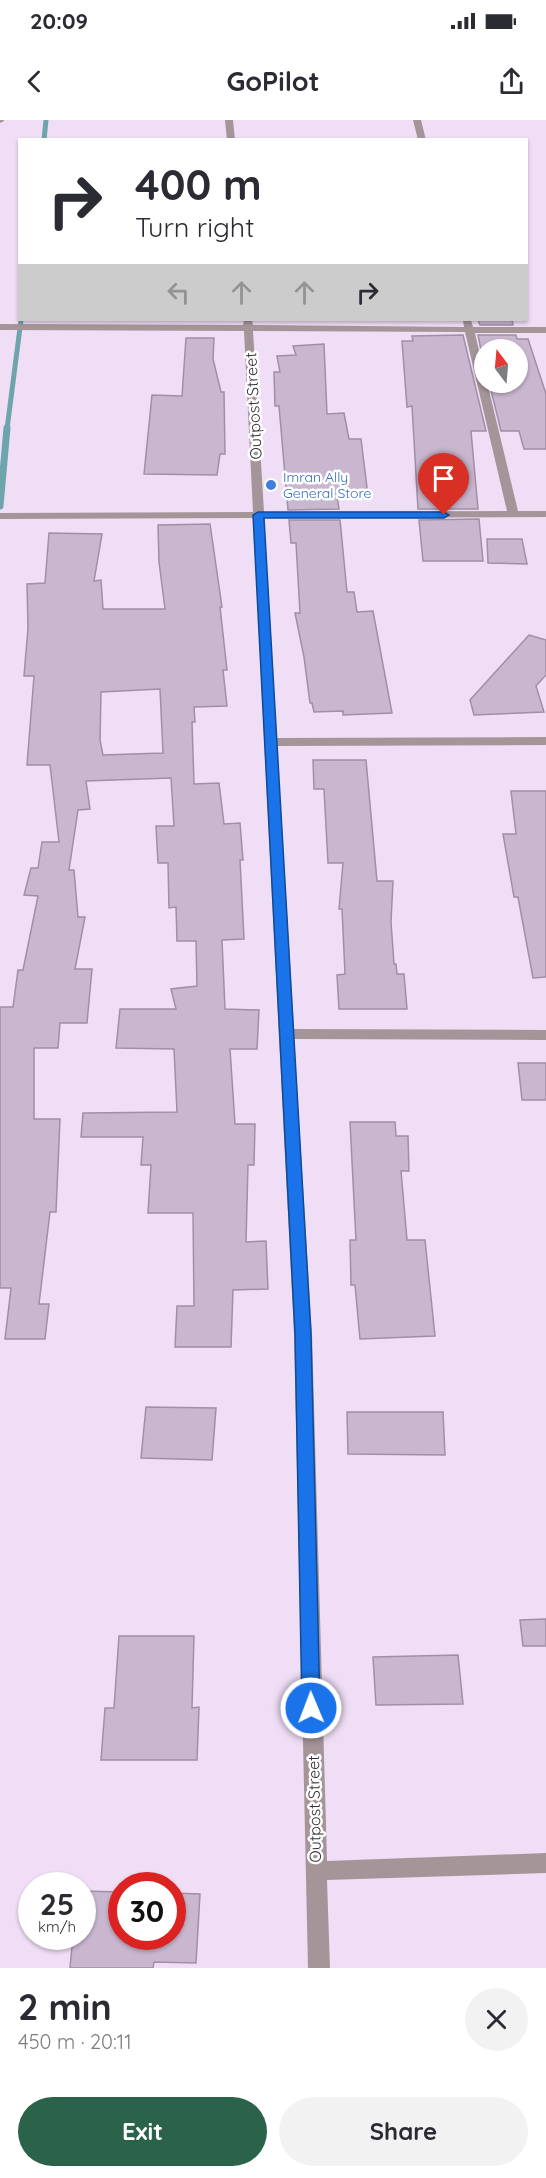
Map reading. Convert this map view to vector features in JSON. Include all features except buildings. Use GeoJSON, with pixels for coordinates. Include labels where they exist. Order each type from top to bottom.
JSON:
{"type":"FeatureCollection","features":[{"type":"Feature","properties":{"kind":"street"},"geometry":{"type":"LineString","coordinates":[[229,120],[231,138]]}},
{"type":"Feature","properties":{"kind":"street"},"geometry":{"type":"LineString","coordinates":[[417,120],[422,138]]}},
{"type":"Feature","properties":{"kind":"street","name":"Outpost Street"},"geometry":{"type":"LineString","coordinates":[[248,325],[303,1334],[319,1968]]}},
{"type":"Feature","properties":{"kind":"street"},"geometry":{"type":"LineString","coordinates":[[468,325],[513,514]]}},
{"type":"Feature","properties":{"kind":"street"},"geometry":{"type":"LineString","coordinates":[[1,327],[468,325],[546,330]]}},
{"type":"Feature","properties":{"kind":"street"},"geometry":{"type":"LineString","coordinates":[[2,516],[546,514]]}},
{"type":"Feature","properties":{"kind":"street"},"geometry":{"type":"LineString","coordinates":[[272,742],[546,741]]}},
{"type":"Feature","properties":{"kind":"street"},"geometry":{"type":"LineString","coordinates":[[287,1034],[546,1035]]}},
{"type":"Feature","properties":{"kind":"street"},"geometry":{"type":"LineString","coordinates":[[315,1871],[546,1863]]}},
{"type":"Feature","properties":{"kind":"waterway"},"geometry":{"type":"LineString","coordinates":[[44,138],[46,120]]}},
{"type":"Feature","properties":{"kind":"waterway"},"geometry":{"type":"LineString","coordinates":[[7,429],[21,321]]}},
{"type":"Feature","properties":{"kind":"waterway"},"geometry":{"type":"LineString","coordinates":[[0,506],[7,428]]}},
{"type":"Feature","properties":{"kind":"place","name":"Imran Ally General Store"},"geometry":{"type":"Point","coordinates":[271,485]}},
{"type":"Feature","properties":{"kind":"route"},"geometry":{"type":"LineString","coordinates":[[311,1708],[303,1334],[258,515],[444,515]]}}]}
